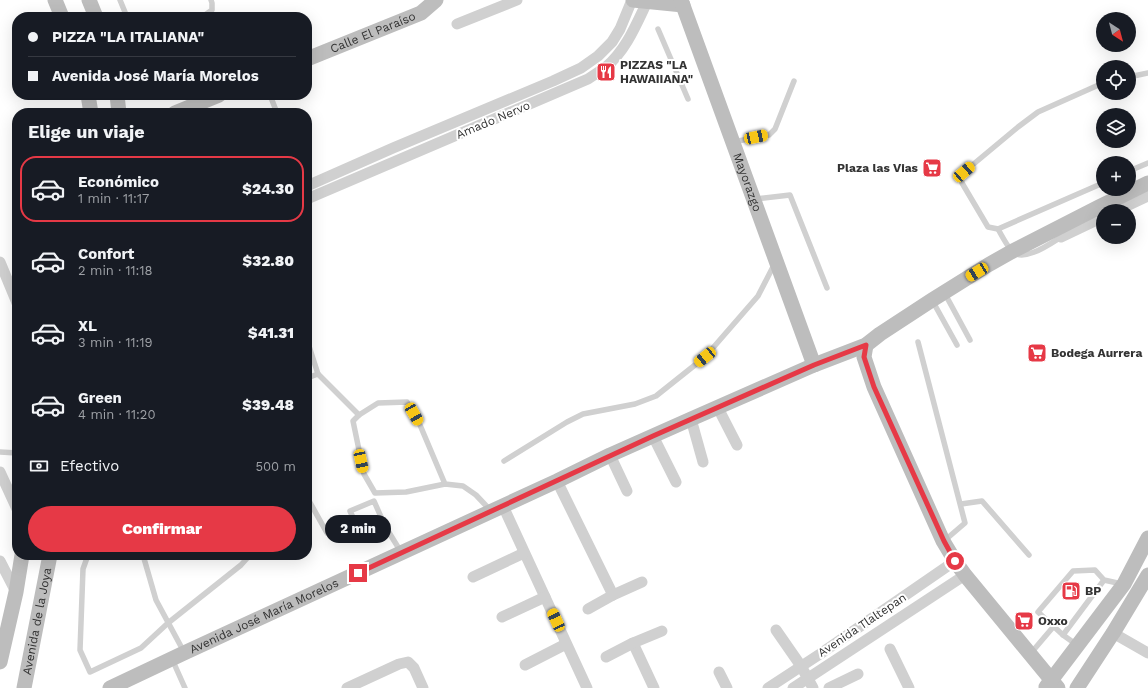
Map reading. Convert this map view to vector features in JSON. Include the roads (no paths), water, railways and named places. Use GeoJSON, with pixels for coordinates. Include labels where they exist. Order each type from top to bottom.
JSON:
{"type":"FeatureCollection","features":[{"type":"Feature","properties":{"kind":"main road"},"geometry":{"type":"LineString","coordinates":[[55,0],[60,12]]}},
{"type":"Feature","properties":{"kind":"main road"},"geometry":{"type":"LineString","coordinates":[[89,0],[94,12]]}},
{"type":"Feature","properties":{"kind":"main road","name":"Calle El Paraíso"},"geometry":{"type":"LineString","coordinates":[[312,57],[421,13],[436,0]]}},
{"type":"Feature","properties":{"kind":"main road"},"geometry":{"type":"LineString","coordinates":[[640,0],[682,3]]}},
{"type":"Feature","properties":{"kind":"main road","name":"Mayorazgo"},"geometry":{"type":"LineString","coordinates":[[682,3],[814,365]]}},
{"type":"Feature","properties":{"kind":"main road"},"geometry":{"type":"LineString","coordinates":[[187,108],[207,100]]}},
{"type":"Feature","properties":{"kind":"main road","name":"Avenida José María Morelos"},"geometry":{"type":"LineString","coordinates":[[1114,204],[1148,183]]}},
{"type":"Feature","properties":{"kind":"main road","name":"Avenida José María Morelos"},"geometry":{"type":"LineString","coordinates":[[110,688],[610,455],[814,365],[866,345],[880,334],[938,296],[1011,252],[1096,214]]}},
{"type":"Feature","properties":{"kind":"main road"},"geometry":{"type":"LineString","coordinates":[[866,345],[864,357],[874,387],[944,541],[965,575],[1030,654],[1051,685],[1077,645],[1124,584],[1148,538]]}},
{"type":"Feature","properties":{"kind":"main road"},"geometry":{"type":"LineString","coordinates":[[0,662],[16,592],[21,560]]}},
{"type":"Feature","properties":{"kind":"main road","name":"Avenida de la Joya"},"geometry":{"type":"LineString","coordinates":[[24,688],[49,560]]}},
{"type":"Feature","properties":{"kind":"main road"},"geometry":{"type":"LineString","coordinates":[[1077,688],[1113,633],[1148,575]]}},
{"type":"Feature","properties":{"kind":"street"},"geometry":{"type":"LineString","coordinates":[[457,24],[516,0]]}},
{"type":"Feature","properties":{"kind":"street","name":"Amado Nervo"},"geometry":{"type":"LineString","coordinates":[[312,184],[393,148],[553,82],[581,68],[598,56],[612,42],[640,0]]}},
{"type":"Feature","properties":{"kind":"street","name":"Amado Nervo"},"geometry":{"type":"LineString","coordinates":[[312,197],[588,79],[606,66],[622,50],[631,36],[640,0]]}},
{"type":"Feature","properties":{"kind":"street"},"geometry":{"type":"LineString","coordinates":[[1131,204],[1148,196]]}},
{"type":"Feature","properties":{"kind":"street"},"geometry":{"type":"LineString","coordinates":[[1061,237],[1096,215]]}},
{"type":"Feature","properties":{"kind":"street"},"geometry":{"type":"LineString","coordinates":[[0,262],[12,291]]}},
{"type":"Feature","properties":{"kind":"street"},"geometry":{"type":"LineString","coordinates":[[718,408],[737,445]]}},
{"type":"Feature","properties":{"kind":"street"},"geometry":{"type":"LineString","coordinates":[[691,419],[704,462]]}},
{"type":"Feature","properties":{"kind":"street"},"geometry":{"type":"LineString","coordinates":[[653,436],[676,482]]}},
{"type":"Feature","properties":{"kind":"street"},"geometry":{"type":"LineString","coordinates":[[610,455],[627,492]]}},
{"type":"Feature","properties":{"kind":"street"},"geometry":{"type":"LineString","coordinates":[[0,472],[12,498]]}},
{"type":"Feature","properties":{"kind":"street"},"geometry":{"type":"LineString","coordinates":[[557,481],[613,595]]}},
{"type":"Feature","properties":{"kind":"street"},"geometry":{"type":"LineString","coordinates":[[497,508],[524,553],[587,688]]}},
{"type":"Feature","properties":{"kind":"street"},"geometry":{"type":"LineString","coordinates":[[473,577],[524,553]]}},
{"type":"Feature","properties":{"kind":"street"},"geometry":{"type":"LineString","coordinates":[[0,561],[16,592]]}},
{"type":"Feature","properties":{"kind":"street","name":"Avenida Tlaltepan"},"geometry":{"type":"LineString","coordinates":[[768,688],[877,616],[955,561]]}},
{"type":"Feature","properties":{"kind":"street","name":"Avenida Tlaltepan"},"geometry":{"type":"LineString","coordinates":[[793,688],[811,683],[885,627],[965,575]]}},
{"type":"Feature","properties":{"kind":"street"},"geometry":{"type":"LineString","coordinates":[[588,609],[613,595],[642,582]]}},
{"type":"Feature","properties":{"kind":"street"},"geometry":{"type":"LineString","coordinates":[[502,617],[545,598]]}},
{"type":"Feature","properties":{"kind":"street"},"geometry":{"type":"LineString","coordinates":[[877,616],[885,627]]}},
{"type":"Feature","properties":{"kind":"street"},"geometry":{"type":"LineString","coordinates":[[776,630],[811,683]]}},
{"type":"Feature","properties":{"kind":"street"},"geometry":{"type":"LineString","coordinates":[[606,657],[633,643],[662,631]]}},
{"type":"Feature","properties":{"kind":"street"},"geometry":{"type":"LineString","coordinates":[[1113,633],[1148,653]]}},
{"type":"Feature","properties":{"kind":"street"},"geometry":{"type":"LineString","coordinates":[[633,643],[654,688]]}},
{"type":"Feature","properties":{"kind":"street"},"geometry":{"type":"LineString","coordinates":[[525,665],[566,644]]}},
{"type":"Feature","properties":{"kind":"street"},"geometry":{"type":"LineString","coordinates":[[890,649],[909,688]]}},
{"type":"Feature","properties":{"kind":"street"},"geometry":{"type":"LineString","coordinates":[[347,688],[399,664],[408,662],[414,668],[423,688]]}},
{"type":"Feature","properties":{"kind":"street"},"geometry":{"type":"LineString","coordinates":[[719,672],[727,688]]}},
{"type":"Feature","properties":{"kind":"street"},"geometry":{"type":"LineString","coordinates":[[829,688],[858,674]]}},
{"type":"Feature","properties":{"kind":"lane"},"geometry":{"type":"LineString","coordinates":[[209,12],[212,10],[211,0]]}},
{"type":"Feature","properties":{"kind":"lane"},"geometry":{"type":"LineString","coordinates":[[123,1],[126,12]]}},
{"type":"Feature","properties":{"kind":"lane"},"geometry":{"type":"LineString","coordinates":[[658,29],[688,99]]}},
{"type":"Feature","properties":{"kind":"lane"},"geometry":{"type":"LineString","coordinates":[[1136,76],[1148,73]]}},
{"type":"Feature","properties":{"kind":"lane"},"geometry":{"type":"LineString","coordinates":[[732,142],[768,135],[775,129],[794,81]]}},
{"type":"Feature","properties":{"kind":"lane"},"geometry":{"type":"LineString","coordinates":[[1096,86],[1038,112],[964,172],[961,178],[962,183],[988,227],[998,229],[1096,185]]}},
{"type":"Feature","properties":{"kind":"lane"},"geometry":{"type":"LineString","coordinates":[[1136,168],[1148,163]]}},
{"type":"Feature","properties":{"kind":"lane"},"geometry":{"type":"LineString","coordinates":[[753,199],[790,195],[827,288]]}},
{"type":"Feature","properties":{"kind":"lane"},"geometry":{"type":"LineString","coordinates":[[998,229],[1011,252],[1021,256],[1042,249],[1061,237]]}},
{"type":"Feature","properties":{"kind":"lane"},"geometry":{"type":"LineString","coordinates":[[504,461],[567,422],[583,414],[635,404],[656,396],[705,357],[758,296],[776,261]]}},
{"type":"Feature","properties":{"kind":"lane"},"geometry":{"type":"LineString","coordinates":[[938,296],[970,340]]}},
{"type":"Feature","properties":{"kind":"lane"},"geometry":{"type":"LineString","coordinates":[[938,296],[957,345]]}},
{"type":"Feature","properties":{"kind":"lane"},"geometry":{"type":"LineString","coordinates":[[918,342],[965,523],[944,541]]}},
{"type":"Feature","properties":{"kind":"lane"},"geometry":{"type":"LineString","coordinates":[[312,355],[318,374],[359,415]]}},
{"type":"Feature","properties":{"kind":"lane"},"geometry":{"type":"LineString","coordinates":[[312,376],[318,374]]}},
{"type":"Feature","properties":{"kind":"lane"},"geometry":{"type":"LineString","coordinates":[[444,484],[420,425],[407,402],[378,403],[359,415],[353,421],[364,474],[376,492],[406,492],[444,484],[463,486],[497,508]]}},
{"type":"Feature","properties":{"kind":"lane"},"geometry":{"type":"LineString","coordinates":[[0,452],[12,453]]}},
{"type":"Feature","properties":{"kind":"lane"},"geometry":{"type":"LineString","coordinates":[[386,526],[362,537],[350,511],[374,501],[401,553]]}},
{"type":"Feature","properties":{"kind":"lane"},"geometry":{"type":"LineString","coordinates":[[960,504],[982,501],[1029,555]]}},
{"type":"Feature","properties":{"kind":"lane"},"geometry":{"type":"LineString","coordinates":[[312,506],[328,533]]}},
{"type":"Feature","properties":{"kind":"lane"},"geometry":{"type":"LineString","coordinates":[[86,560],[83,569],[80,650],[90,672],[141,648],[168,623],[246,560]]}},
{"type":"Feature","properties":{"kind":"lane"},"geometry":{"type":"LineString","coordinates":[[144,560],[156,600],[168,623],[178,656],[185,688]]}},
{"type":"Feature","properties":{"kind":"lane"},"geometry":{"type":"LineString","coordinates":[[1077,645],[1038,612],[1073,570],[1095,570],[1104,580],[1124,584]]}},
{"type":"Feature","properties":{"kind":"lane"},"geometry":{"type":"LineString","coordinates":[[1063,634],[1104,580]]}},
{"type":"Feature","properties":{"kind":"lane"},"geometry":{"type":"LineString","coordinates":[[1030,654],[1054,626]]}},
{"type":"Feature","properties":{"kind":"place","name":"PIZZAS \"LA HAWAIIANA\""},"geometry":{"type":"Point","coordinates":[606,72]}},
{"type":"Feature","properties":{"kind":"place","name":"Plaza las Vias"},"geometry":{"type":"Point","coordinates":[932,168]}},
{"type":"Feature","properties":{"kind":"place","name":"Bodega Aurrera"},"geometry":{"type":"Point","coordinates":[1037,353]}},
{"type":"Feature","properties":{"kind":"place","name":"BP"},"geometry":{"type":"Point","coordinates":[1071,591]}},
{"type":"Feature","properties":{"kind":"place","name":"Oxxo"},"geometry":{"type":"Point","coordinates":[1024,621]}}]}
